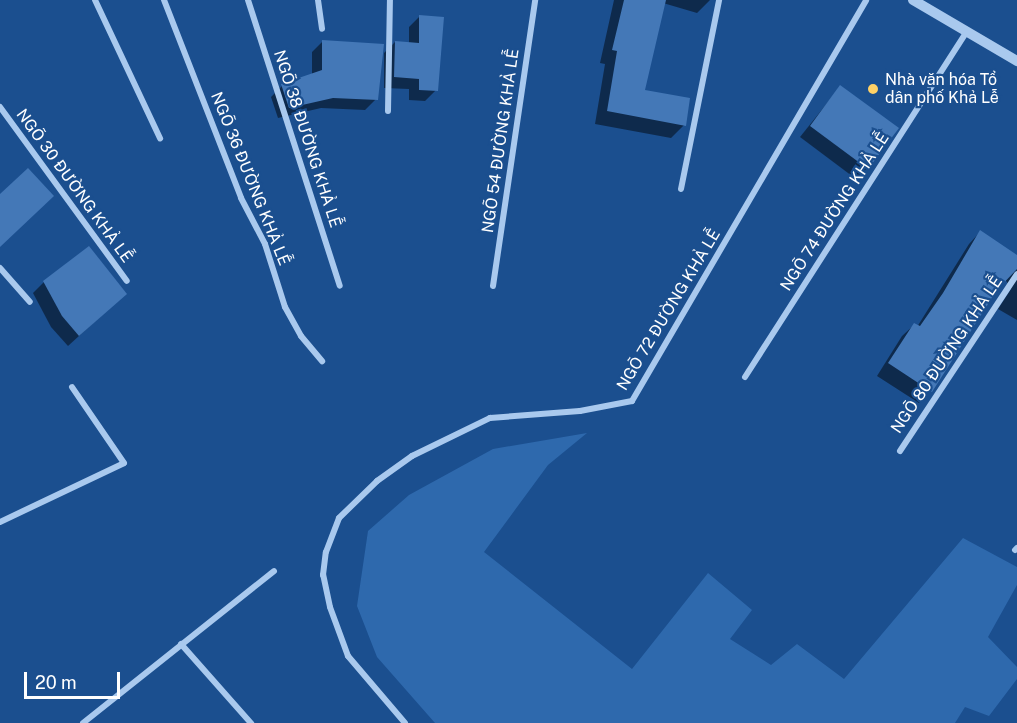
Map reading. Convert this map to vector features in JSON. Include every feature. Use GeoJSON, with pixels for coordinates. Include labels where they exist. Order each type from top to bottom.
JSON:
{"type":"FeatureCollection","features":[{"type":"Feature","properties":{"kind":"street"},"geometry":{"type":"LineString","coordinates":[[95,0],[160,138]]}},
{"type":"Feature","properties":{"kind":"street","name":"NGÕ 36 ĐƯỜNG KHẢ LỄ"},"geometry":{"type":"LineString","coordinates":[[164,0],[241,198],[265,244],[285,307],[301,336],[322,361]]}},
{"type":"Feature","properties":{"kind":"street","name":"NGÕ 38 ĐƯỜNG KHẢ LỄ"},"geometry":{"type":"LineString","coordinates":[[248,0],[340,286]]}},
{"type":"Feature","properties":{"kind":"street"},"geometry":{"type":"LineString","coordinates":[[318,0],[322,28]]}},
{"type":"Feature","properties":{"kind":"street"},"geometry":{"type":"LineString","coordinates":[[388,111],[390,0]]}},
{"type":"Feature","properties":{"kind":"street","name":"NGÕ 54 ĐƯỜNG KHẢ LỄ"},"geometry":{"type":"LineString","coordinates":[[493,286],[536,0]]}},
{"type":"Feature","properties":{"kind":"street"},"geometry":{"type":"LineString","coordinates":[[681,189],[719,0]]}},
{"type":"Feature","properties":{"kind":"street","name":"NGÕ 72 ĐƯỜNG KHẢ LỄ"},"geometry":{"type":"LineString","coordinates":[[405,723],[348,656],[330,607],[323,575],[326,552],[339,518],[377,481],[412,456],[490,418],[580,411],[632,401],[866,0]]}},
{"type":"Feature","properties":{"kind":"street"},"geometry":{"type":"LineString","coordinates":[[915,0],[1017,61]]}},
{"type":"Feature","properties":{"kind":"street","name":"NGÕ 74 ĐƯỜNG KHẢ LỄ"},"geometry":{"type":"LineString","coordinates":[[745,377],[967,31]]}},
{"type":"Feature","properties":{"kind":"street","name":"NGÕ 30 ĐƯỜNG KHẢ LỄ"},"geometry":{"type":"LineString","coordinates":[[0,107],[127,281]]}},
{"type":"Feature","properties":{"kind":"street"},"geometry":{"type":"LineString","coordinates":[[0,268],[30,302]]}},
{"type":"Feature","properties":{"kind":"street","name":"NGÕ 80 ĐƯỜNG KHẢ LỄ"},"geometry":{"type":"LineString","coordinates":[[900,451],[1017,274]]}},
{"type":"Feature","properties":{"kind":"street"},"geometry":{"type":"LineString","coordinates":[[0,522],[124,463],[72,387]]}},
{"type":"Feature","properties":{"kind":"street"},"geometry":{"type":"LineString","coordinates":[[83,723],[274,570]]}},
{"type":"Feature","properties":{"kind":"street"},"geometry":{"type":"LineString","coordinates":[[181,644],[251,723]]}},
{"type":"Feature","properties":{"kind":"shaded area"},"geometry":{"type":"Polygon","coordinates":[[[587,433],[548,465],[484,552],[632,669],[708,573],[752,610],[730,639],[771,665],[797,644],[844,679],[963,538],[1017,567],[1017,585],[988,637],[1017,667],[1017,679],[989,716],[965,707],[955,723],[435,723],[377,657],[357,606],[368,531],[409,495],[493,449],[587,433]]]}},
{"type":"Feature","properties":{"kind":"building"},"geometry":{"type":"Polygon","coordinates":[[[624,0],[666,0],[645,90],[690,98],[686,126],[607,111],[617,51],[612,50],[624,0]]]}},
{"type":"Feature","properties":{"kind":"building"},"geometry":{"type":"Polygon","coordinates":[[[419,15],[444,17],[438,91],[419,90],[419,79],[394,77],[395,41],[419,43],[419,15]]]}},
{"type":"Feature","properties":{"kind":"building"},"geometry":{"type":"Polygon","coordinates":[[[322,40],[384,44],[378,100],[333,98],[289,108],[281,84],[322,70],[322,40]]]}},
{"type":"Feature","properties":{"kind":"building"},"geometry":{"type":"Polygon","coordinates":[[[840,85],[899,128],[868,169],[810,126],[840,85]]]}},
{"type":"Feature","properties":{"kind":"building"},"geometry":{"type":"Polygon","coordinates":[[[28,168],[54,196],[0,247],[0,194],[28,168]]]}},
{"type":"Feature","properties":{"kind":"building"},"geometry":{"type":"Polygon","coordinates":[[[980,230],[1017,255],[1017,269],[997,290],[932,392],[888,363],[914,323],[920,326],[943,293],[980,230]]]}},
{"type":"Feature","properties":{"kind":"building"},"geometry":{"type":"Polygon","coordinates":[[[89,246],[127,294],[79,336],[62,316],[43,281],[89,246]]]}},
{"type":"Feature","properties":{"kind":"place","name":"Nhà văn hóa Tổ dân phố Khả Lễ"},"geometry":{"type":"Point","coordinates":[873,89]}}]}
